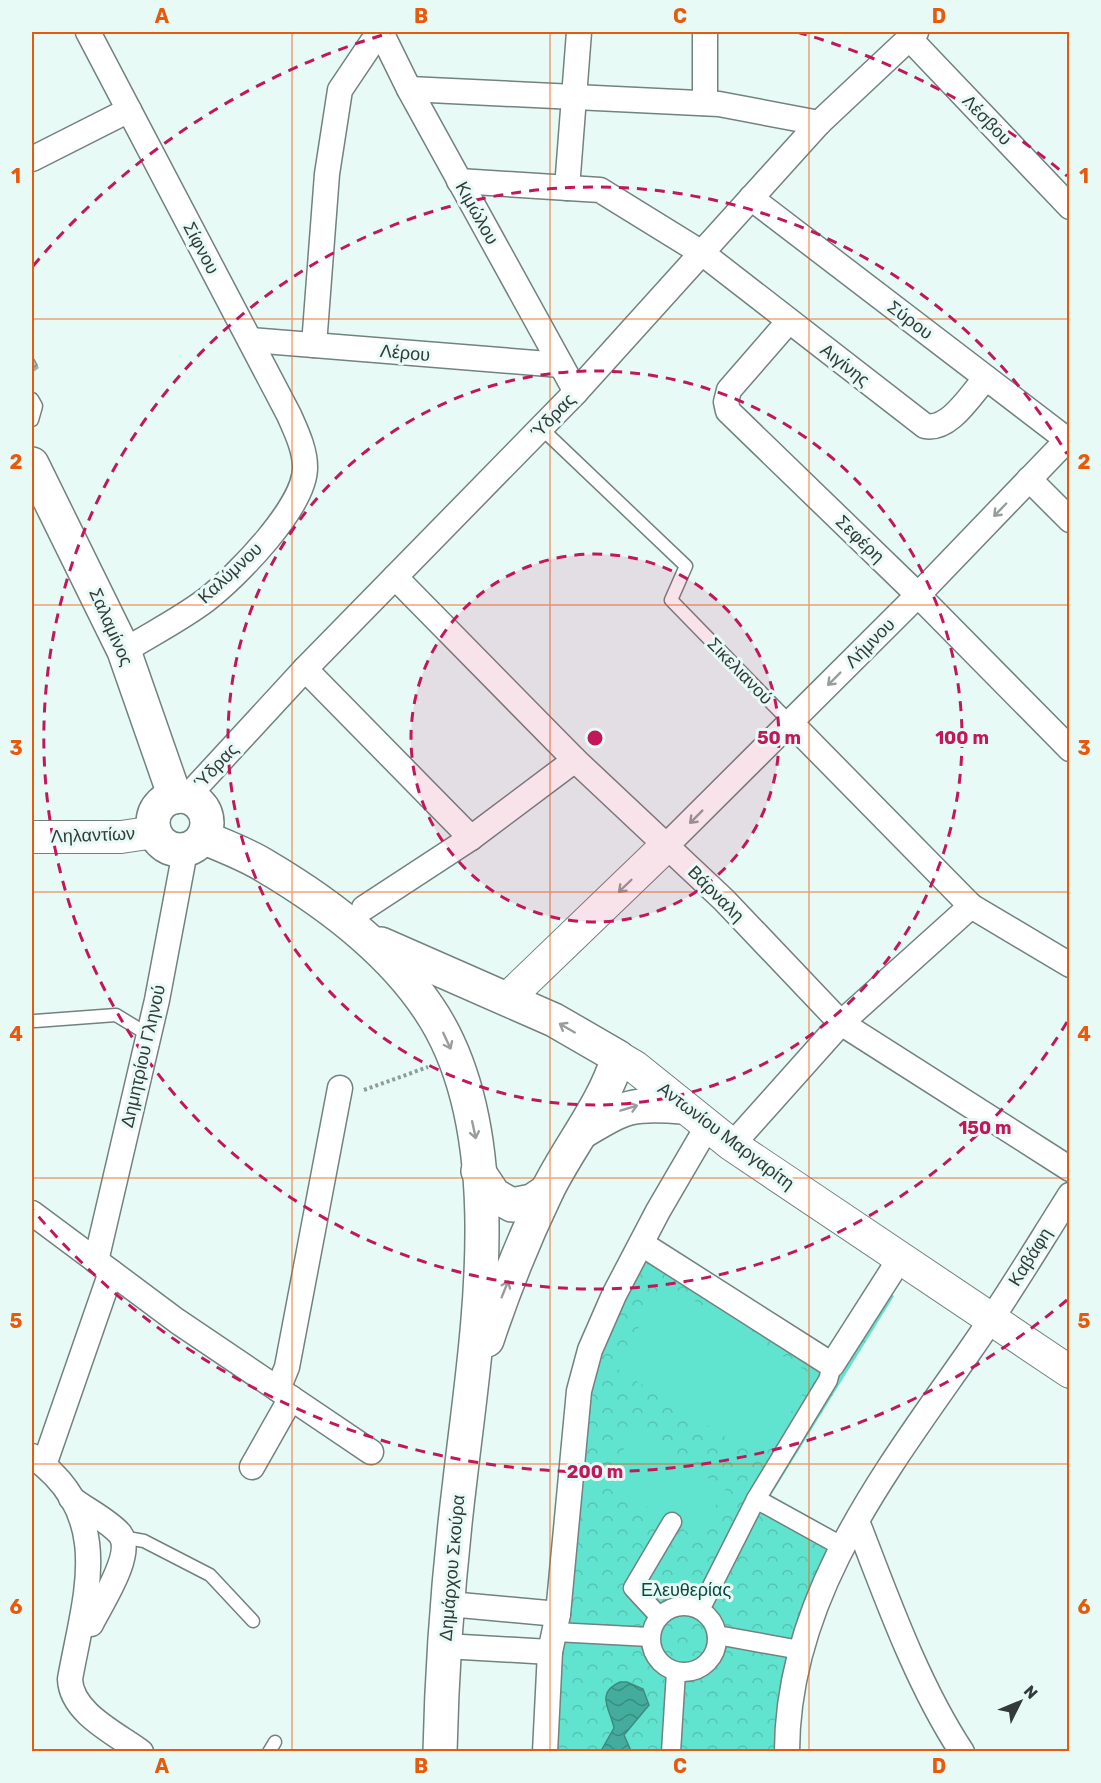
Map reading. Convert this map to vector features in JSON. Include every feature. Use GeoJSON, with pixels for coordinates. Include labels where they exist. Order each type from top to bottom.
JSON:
{"type":"FeatureCollection","features":[{"type":"Feature","properties":{"kind":"main road","name":"Σαλαμίνος"},"geometry":{"type":"LineString","coordinates":[[32,464],[124,651],[181,797]]}},
{"type":"Feature","properties":{"kind":"main road"},"geometry":{"type":"LineString","coordinates":[[192,844],[206,830],[205,813],[201,806],[181,797],[159,806],[154,814],[155,832],[166,846],[192,844],[263,864],[364,922],[430,1010],[454,1057],[468,1102],[476,1141],[481,1245],[472,1384]]}},
{"type":"Feature","properties":{"kind":"main road","name":"Αντωνίου Μαργαρίτη"},"geometry":{"type":"LineString","coordinates":[[364,922],[450,976],[554,1020],[618,1057]]}},
{"type":"Feature","properties":{"kind":"main road"},"geometry":{"type":"LineString","coordinates":[[430,1010],[433,992],[450,976]]}},
{"type":"Feature","properties":{"kind":"main road"},"geometry":{"type":"LineString","coordinates":[[472,1384],[503,1292],[548,1191],[606,1087],[618,1057]]}},
{"type":"Feature","properties":{"kind":"main road"},"geometry":{"type":"LineString","coordinates":[[580,1133],[608,1116],[637,1105],[695,1117]]}},
{"type":"Feature","properties":{"kind":"main road"},"geometry":{"type":"LineString","coordinates":[[478,1171],[494,1195],[512,1205],[532,1200],[548,1191]]}},
{"type":"Feature","properties":{"kind":"main road","name":"Δημάρχου Σκούρα"},"geometry":{"type":"LineString","coordinates":[[440,1752],[445,1646],[459,1481],[472,1384]]}},
{"type":"Feature","properties":{"kind":"street","name":"Σίφνου"},"geometry":{"type":"LineString","coordinates":[[88,32],[289,415],[302,447],[305,468]]}},
{"type":"Feature","properties":{"kind":"street"},"geometry":{"type":"LineString","coordinates":[[314,345],[327,174],[340,90],[380,32]]}},
{"type":"Feature","properties":{"kind":"street","name":"Κιμώλου"},"geometry":{"type":"LineString","coordinates":[[380,32],[459,181],[576,392]]}},
{"type":"Feature","properties":{"kind":"street"},"geometry":{"type":"LineString","coordinates":[[567,188],[579,32]]}},
{"type":"Feature","properties":{"kind":"street"},"geometry":{"type":"LineString","coordinates":[[705,32],[705,103]]}},
{"type":"Feature","properties":{"kind":"street","name":"Ύδρας"},"geometry":{"type":"LineString","coordinates":[[181,797],[576,392],[819,123],[912,34]]}},
{"type":"Feature","properties":{"kind":"street","name":"Λέσβου"},"geometry":{"type":"LineString","coordinates":[[912,34],[1070,207]]}},
{"type":"Feature","properties":{"kind":"street"},"geometry":{"type":"LineString","coordinates":[[409,89],[705,103],[819,123]]}},
{"type":"Feature","properties":{"kind":"street"},"geometry":{"type":"LineString","coordinates":[[32,159],[129,111]]}},
{"type":"Feature","properties":{"kind":"street","name":"Αιγίνης"},"geometry":{"type":"LineString","coordinates":[[459,181],[600,190],[702,253],[925,426],[937,426],[944,423],[986,378]]}},
{"type":"Feature","properties":{"kind":"street","name":"Σύρου"},"geometry":{"type":"LineString","coordinates":[[751,198],[1069,440]]}},
{"type":"Feature","properties":{"kind":"street","name":"Σεφέρη"},"geometry":{"type":"LineString","coordinates":[[789,321],[729,390],[726,399],[727,409],[918,595],[1070,749]]}},
{"type":"Feature","properties":{"kind":"street","name":"Λέρου"},"geometry":{"type":"LineString","coordinates":[[250,340],[561,365]]}},
{"type":"Feature","properties":{"kind":"street","name":"Λήμνου"},"geometry":{"type":"LineString","coordinates":[[667,845],[918,595],[1069,440]]}},
{"type":"Feature","properties":{"kind":"street","name":"Καλύμνου"},"geometry":{"type":"LineString","coordinates":[[124,651],[206,600],[251,559],[285,516],[300,491],[305,468]]}},
{"type":"Feature","properties":{"kind":"street"},"geometry":{"type":"LineString","coordinates":[[1029,479],[1070,520]]}},
{"type":"Feature","properties":{"kind":"street","name":"Βάρναλη"},"geometry":{"type":"LineString","coordinates":[[395,577],[575,760],[724,900],[841,1023],[1070,1169]]}},
{"type":"Feature","properties":{"kind":"street"},"geometry":{"type":"LineString","coordinates":[[305,669],[471,838]]}},
{"type":"Feature","properties":{"kind":"street","name":"Σικελιανού"},"geometry":{"type":"LineString","coordinates":[[790,722],[971,906],[1070,964]]}},
{"type":"Feature","properties":{"kind":"street"},"geometry":{"type":"LineString","coordinates":[[364,922],[575,760]]}},
{"type":"Feature","properties":{"kind":"street","name":"Ληλαντίων"},"geometry":{"type":"LineString","coordinates":[[32,837],[122,837],[155,832]]}},
{"type":"Feature","properties":{"kind":"street","name":"Δημητρίου Γληνού"},"geometry":{"type":"LineString","coordinates":[[38,1460],[103,1266],[183,862],[192,844]]}},
{"type":"Feature","properties":{"kind":"street"},"geometry":{"type":"LineString","coordinates":[[507,999],[667,845]]}},
{"type":"Feature","properties":{"kind":"street"},"geometry":{"type":"LineString","coordinates":[[732,1145],[841,1023],[971,906]]}},
{"type":"Feature","properties":{"kind":"street","name":"Αντωνίου Μαργαρίτη"},"geometry":{"type":"LineString","coordinates":[[618,1057],[644,1074],[732,1145],[899,1260],[1070,1372]]}},
{"type":"Feature","properties":{"kind":"street"},"geometry":{"type":"LineString","coordinates":[[252,1467],[284,1394],[287,1367],[339,1093]]}},
{"type":"Feature","properties":{"kind":"street"},"geometry":{"type":"LineString","coordinates":[[545,1752],[554,1633],[579,1391],[590,1350],[614,1295],[642,1244],[695,1117]]}},
{"type":"Feature","properties":{"kind":"street","name":"Καβάφη"},"geometry":{"type":"LineString","coordinates":[[787,1752],[789,1706],[800,1650],[815,1604],[843,1547],[904,1445],[991,1319],[1070,1195]]}},
{"type":"Feature","properties":{"kind":"street"},"geometry":{"type":"LineString","coordinates":[[32,1213],[284,1394],[370,1452]]}},
{"type":"Feature","properties":{"kind":"street"},"geometry":{"type":"LineString","coordinates":[[642,1244],[832,1365]]}},
{"type":"Feature","properties":{"kind":"street"},"geometry":{"type":"LineString","coordinates":[[700,1610],[794,1421],[828,1380],[832,1365],[899,1260]]}},
{"type":"Feature","properties":{"kind":"street"},"geometry":{"type":"LineString","coordinates":[[38,1460],[69,1496],[122,1537],[125,1545],[124,1558],[75,1656]]}},
{"type":"Feature","properties":{"kind":"street"},"geometry":{"type":"LineString","coordinates":[[69,1496],[83,1530],[90,1568],[87,1600],[70,1682],[76,1700],[141,1752]]}},
{"type":"Feature","properties":{"kind":"street"},"geometry":{"type":"LineString","coordinates":[[756,1499],[843,1547]]}},
{"type":"Feature","properties":{"kind":"street"},"geometry":{"type":"LineString","coordinates":[[857,1521],[885,1592],[939,1714],[962,1752]]}},
{"type":"Feature","properties":{"kind":"street"},"geometry":{"type":"LineString","coordinates":[[659,1616],[633,1588],[672,1522]]}},
{"type":"Feature","properties":{"kind":"street"},"geometry":{"type":"LineString","coordinates":[[449,1604],[554,1633]]}},
{"type":"Feature","properties":{"kind":"street"},"geometry":{"type":"LineString","coordinates":[[679,1605],[700,1610],[715,1625],[717,1646],[706,1664],[687,1672],[676,1672],[657,1659],[652,1649],[650,1637],[653,1626],[659,1616],[679,1605]]}},
{"type":"Feature","properties":{"kind":"street"},"geometry":{"type":"LineString","coordinates":[[445,1646],[554,1633],[650,1637]]}},
{"type":"Feature","properties":{"kind":"street"},"geometry":{"type":"LineString","coordinates":[[717,1635],[800,1650]]}},
{"type":"Feature","properties":{"kind":"street"},"geometry":{"type":"LineString","coordinates":[[671,1752],[676,1672]]}},
{"type":"Feature","properties":{"kind":"lane"},"geometry":{"type":"LineString","coordinates":[[32,399],[36,406],[32,420]]}},
{"type":"Feature","properties":{"kind":"lane","name":"Σικελιανού"},"geometry":{"type":"LineString","coordinates":[[541,428],[686,566],[671,600],[790,722]]}},
{"type":"Feature","properties":{"kind":"lane"},"geometry":{"type":"LineString","coordinates":[[35,1021],[116,1015],[149,1035]]}},
{"type":"Feature","properties":{"kind":"lane"},"geometry":{"type":"LineString","coordinates":[[122,1537],[144,1541],[210,1575],[253,1621]]}},
{"type":"Feature","properties":{"kind":"path"},"geometry":{"type":"LineString","coordinates":[[339,1093],[454,1057]]}},
{"type":"Feature","properties":{"kind":"green space","name":"Ελευθερίας"},"geometry":{"type":"Polygon","coordinates":[[[642,1244],[832,1365],[882,1288],[894,1296],[771,1495],[848,1538],[834,1563],[787,1751],[545,1752],[579,1391],[642,1244]]]}},
{"type":"Feature","properties":{"kind":"green space"},"geometry":{"type":"Polygon","coordinates":[[[666,1283],[814,1376],[761,1459],[614,1367],[666,1283]]]}},
{"type":"Feature","properties":{"kind":"green space"},"geometry":{"type":"Polygon","coordinates":[[[635,1431],[726,1490],[695,1537],[605,1479],[635,1431]]]}},
{"type":"Feature","properties":{"kind":"water"},"geometry":{"type":"Polygon","coordinates":[[[620,1682],[627,1682],[643,1689],[649,1705],[624,1735],[631,1751],[601,1751],[614,1728],[606,1696],[612,1686],[620,1682]]]}},
{"type":"Feature","properties":{"kind":"building"},"geometry":{"type":"Polygon","coordinates":[[[32,356],[37,365],[32,368],[32,356]]]}}]}
